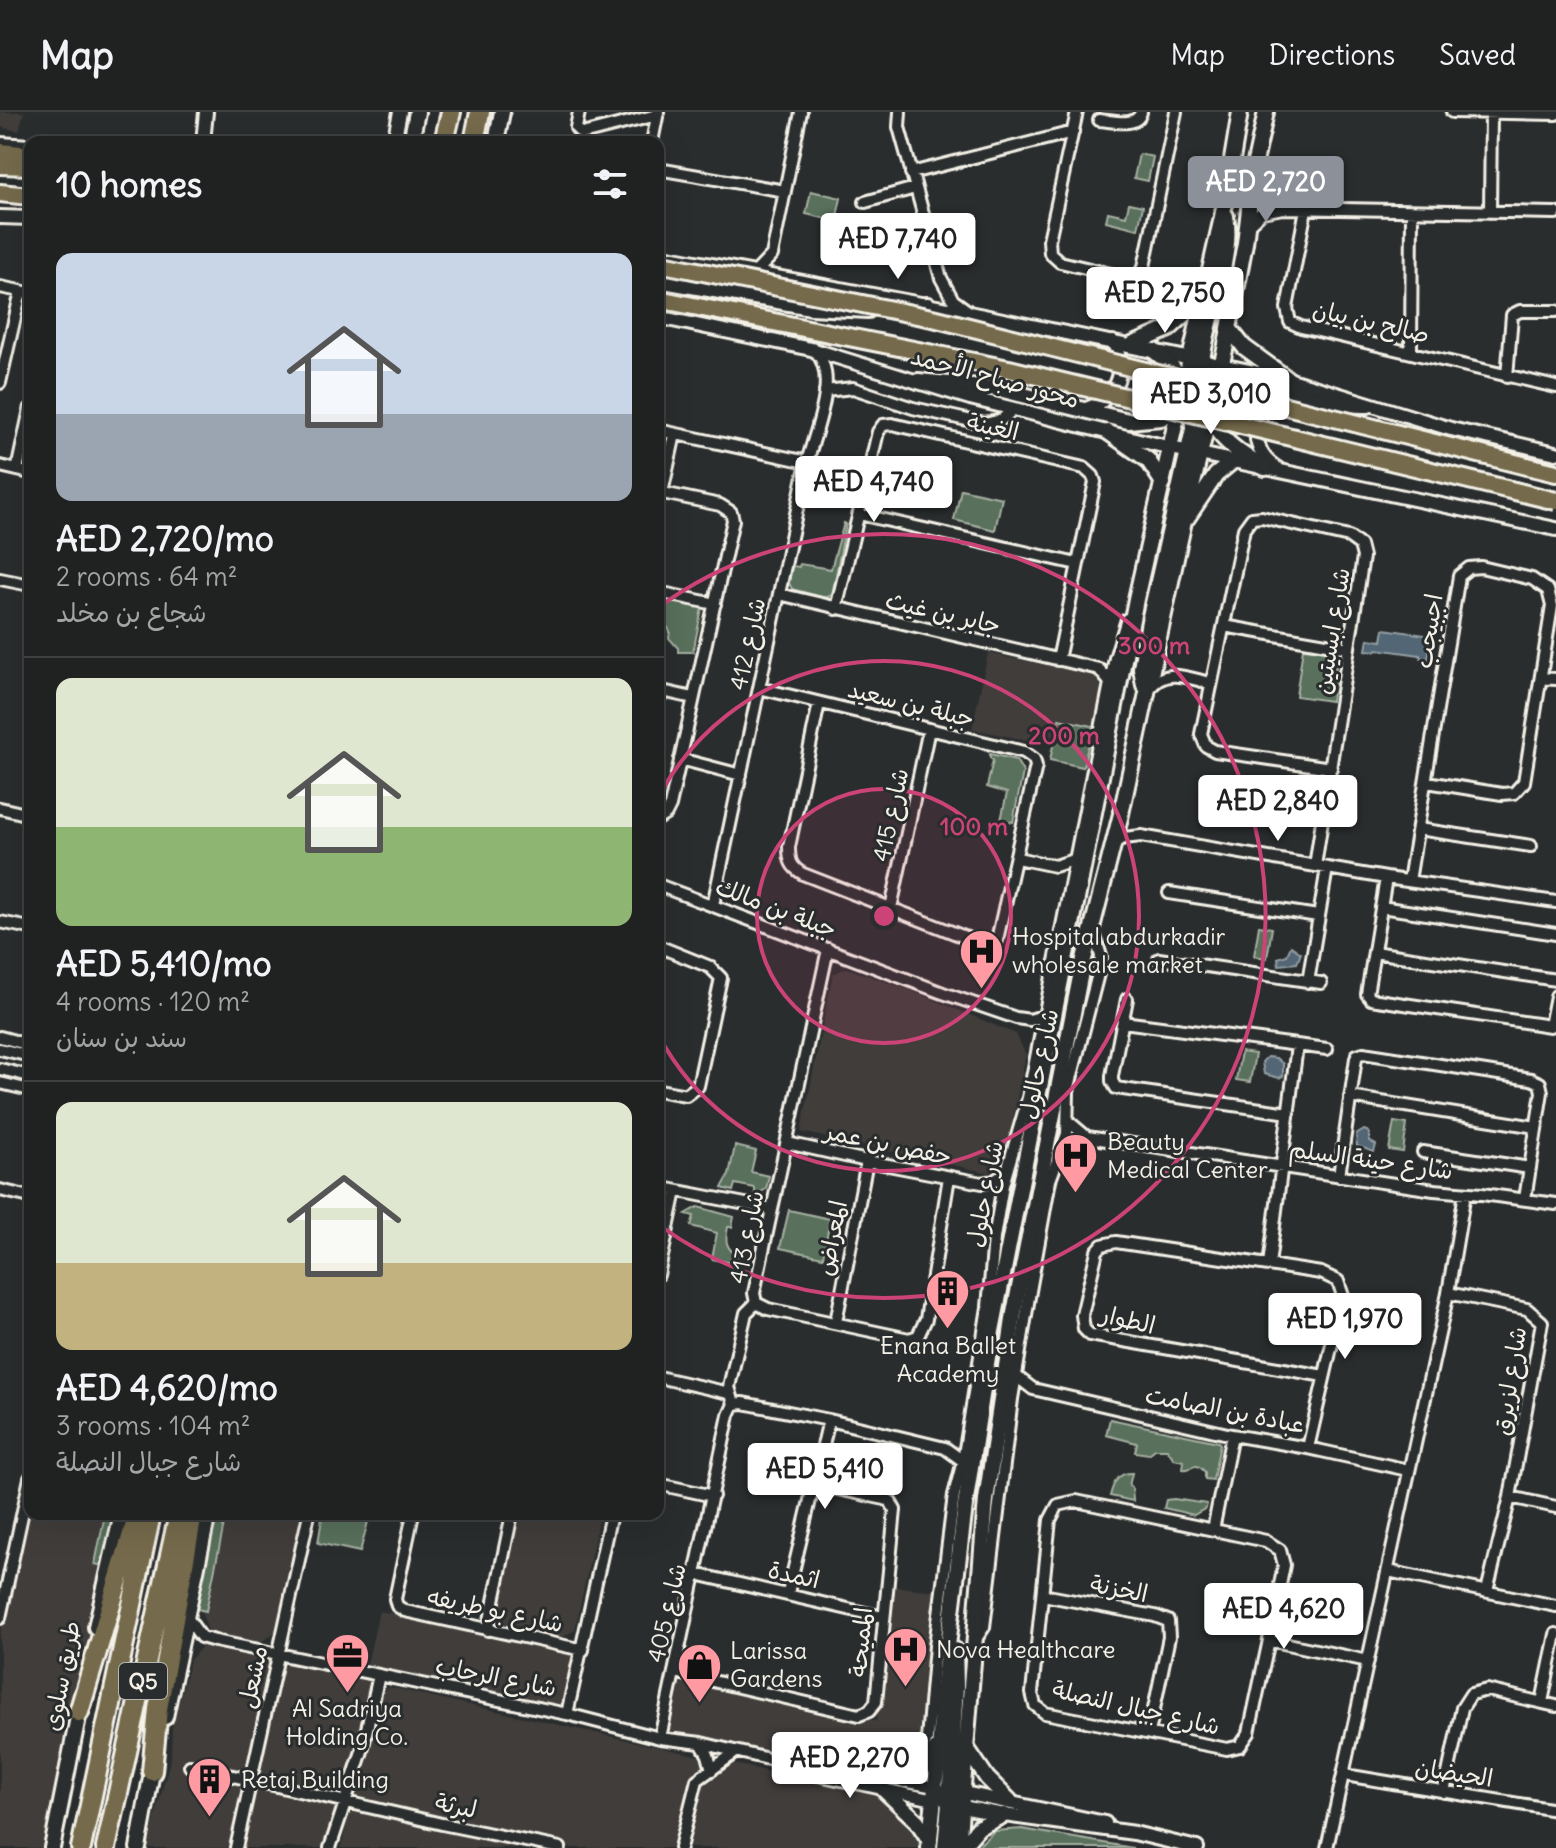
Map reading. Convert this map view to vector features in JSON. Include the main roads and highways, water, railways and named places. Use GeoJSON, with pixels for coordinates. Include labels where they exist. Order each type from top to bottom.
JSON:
{"type":"FeatureCollection","features":[{"type":"Feature","properties":{"kind":"highway"},"geometry":{"type":"LineString","coordinates":[[445,136],[451,112]]}},
{"type":"Feature","properties":{"kind":"highway"},"geometry":{"type":"LineString","coordinates":[[475,136],[480,112]]}},
{"type":"Feature","properties":{"kind":"highway"},"geometry":{"type":"LineString","coordinates":[[0,152],[24,154]]}},
{"type":"Feature","properties":{"kind":"highway"},"geometry":{"type":"LineString","coordinates":[[0,165],[24,166]]}},
{"type":"Feature","properties":{"kind":"highway"},"geometry":{"type":"LineString","coordinates":[[0,193],[24,195]]}},
{"type":"Feature","properties":{"kind":"highway","name":"محور صباح الأحمد"},"geometry":{"type":"LineString","coordinates":[[664,264],[937,319],[1556,473]]}},
{"type":"Feature","properties":{"kind":"highway","name":"محور صباح الأحمد"},"geometry":{"type":"LineString","coordinates":[[664,300],[1009,369],[1556,501]]}},
{"type":"Feature","properties":{"kind":"highway"},"geometry":{"type":"LineString","coordinates":[[79,1712],[136,1520]]}},
{"type":"Feature","properties":{"kind":"highway","name":"Q5"},"geometry":{"type":"LineString","coordinates":[[81,1848],[150,1520]]}},
{"type":"Feature","properties":{"kind":"highway","name":"Q5"},"geometry":{"type":"LineString","coordinates":[[106,1848],[178,1520]]}},
{"type":"Feature","properties":{"kind":"highway"},"geometry":{"type":"LineString","coordinates":[[152,1771],[158,1709],[192,1520]]}},
{"type":"Feature","properties":{"kind":"main road"},"geometry":{"type":"LineString","coordinates":[[497,136],[502,112]]}},
{"type":"Feature","properties":{"kind":"main road","name":"شارع حالول"},"geometry":{"type":"LineString","coordinates":[[959,1848],[956,1798],[966,1747],[986,1500],[1014,1313],[1091,926],[1121,814],[1184,521],[1194,453],[1208,419],[1184,386],[1196,359],[1203,298],[1224,208],[1240,112]]}},
{"type":"Feature","properties":{"kind":"main road"},"geometry":{"type":"LineString","coordinates":[[414,136],[417,113]]}},
{"type":"Feature","properties":{"kind":"main road","name":"شارع حالول"},"geometry":{"type":"LineString","coordinates":[[930,1844],[941,1703],[965,1506],[1007,1249],[1136,599],[1171,448],[1221,364],[1247,225],[1263,116]]}},
{"type":"Feature","properties":{"kind":"main road"},"geometry":{"type":"LineString","coordinates":[[1146,693],[1141,668],[1145,638],[1194,453],[1196,359],[1224,266],[1228,232],[1224,208]]}},
{"type":"Feature","properties":{"kind":"main road"},"geometry":{"type":"LineString","coordinates":[[664,281],[811,307],[870,310],[928,305]]}},
{"type":"Feature","properties":{"kind":"main road"},"geometry":{"type":"LineString","coordinates":[[1132,345],[1169,329],[1203,298]]}},
{"type":"Feature","properties":{"kind":"main road"},"geometry":{"type":"LineString","coordinates":[[1229,328],[1244,347],[1291,385],[1349,405],[1368,405]]}},
{"type":"Feature","properties":{"kind":"main road"},"geometry":{"type":"LineString","coordinates":[[1154,351],[1170,364],[1184,386]]}},
{"type":"Feature","properties":{"kind":"main road"},"geometry":{"type":"LineString","coordinates":[[918,381],[999,389],[1141,421],[1161,418],[1197,403],[1257,387],[1291,385]]}},
{"type":"Feature","properties":{"kind":"main road"},"geometry":{"type":"LineString","coordinates":[[1208,419],[1235,450],[1265,468]]}},
{"type":"Feature","properties":{"kind":"main road"},"geometry":{"type":"LineString","coordinates":[[1108,432],[1148,460],[1163,483]]}},
{"type":"Feature","properties":{"kind":"main road"},"geometry":{"type":"LineString","coordinates":[[1184,521],[1216,475],[1233,461]]}},
{"type":"Feature","properties":{"kind":"main road"},"geometry":{"type":"LineString","coordinates":[[1069,892],[1075,911]]}},
{"type":"Feature","properties":{"kind":"main road"},"geometry":{"type":"LineString","coordinates":[[1016,1146],[1031,1126]]}},
{"type":"Feature","properties":{"kind":"main road"},"geometry":{"type":"LineString","coordinates":[[996,1228],[1007,1249]]}},
{"type":"Feature","properties":{"kind":"main road"},"geometry":{"type":"LineString","coordinates":[[1014,1313],[1030,1291]]}},
{"type":"Feature","properties":{"kind":"main road"},"geometry":{"type":"LineString","coordinates":[[960,1478],[965,1506]]}},
{"type":"Feature","properties":{"kind":"main road","name":"طريق سلوى"},"geometry":{"type":"LineString","coordinates":[[52,1848],[121,1520]]}},
{"type":"Feature","properties":{"kind":"main road"},"geometry":{"type":"LineString","coordinates":[[138,1848],[207,1520]]}},
{"type":"Feature","properties":{"kind":"main road"},"geometry":{"type":"LineString","coordinates":[[945,1848],[956,1798],[954,1609]]}},
{"type":"Feature","properties":{"kind":"main road"},"geometry":{"type":"LineString","coordinates":[[932,1689],[941,1703]]}},
{"type":"Feature","properties":{"kind":"main road"},"geometry":{"type":"LineString","coordinates":[[904,1780],[929,1761],[940,1738]]}},
{"type":"Feature","properties":{"kind":"main road"},"geometry":{"type":"LineString","coordinates":[[959,1848],[979,1827],[1007,1808],[966,1747]]}},
{"type":"Feature","properties":{"kind":"main road"},"geometry":{"type":"LineString","coordinates":[[881,1783],[917,1821],[930,1844]]}},
{"type":"Feature","properties":{"kind":"main road"},"geometry":{"type":"LineString","coordinates":[[935,1793],[956,1798]]}},
{"type":"Feature","properties":{"kind":"water"},"geometry":{"type":"Polygon","coordinates":[[[1384,629],[1432,636],[1428,659],[1420,655],[1366,650],[1368,639],[1382,641],[1384,629]]]}},
{"type":"Feature","properties":{"kind":"water"},"geometry":{"type":"Polygon","coordinates":[[[1291,946],[1301,953],[1297,963],[1279,965],[1278,958],[1287,955],[1291,946]]]}},
{"type":"Feature","properties":{"kind":"water"},"geometry":{"type":"Polygon","coordinates":[[[1267,1057],[1276,1058],[1283,1064],[1283,1076],[1279,1078],[1264,1074],[1262,1062],[1267,1057]]]}},
{"type":"Feature","properties":{"kind":"water"},"geometry":{"type":"Polygon","coordinates":[[[1364,1130],[1369,1132],[1369,1141],[1376,1145],[1374,1152],[1357,1146],[1356,1135],[1364,1130]]]}},
{"type":"Feature","properties":{"kind":"place","name":"Hospital abdurkadir wholesale market"},"geometry":{"type":"Point","coordinates":[981,990]}},
{"type":"Feature","properties":{"kind":"place","name":"Beauty Medical Center"},"geometry":{"type":"Point","coordinates":[1076,1195]}},
{"type":"Feature","properties":{"kind":"place","name":"Enana Ballet Academy"},"geometry":{"type":"Point","coordinates":[948,1331]}},
{"type":"Feature","properties":{"kind":"place","name":"Nova Healthcare"},"geometry":{"type":"Point","coordinates":[905,1689]}},
{"type":"Feature","properties":{"kind":"place","name":"Al Sadriya Holding Co."},"geometry":{"type":"Point","coordinates":[347,1694]}},
{"type":"Feature","properties":{"kind":"place","name":"Larissa Gardens"},"geometry":{"type":"Point","coordinates":[699,1704]}},
{"type":"Feature","properties":{"kind":"place","name":"Retaj Building"},"geometry":{"type":"Point","coordinates":[210,1819]}}]}
